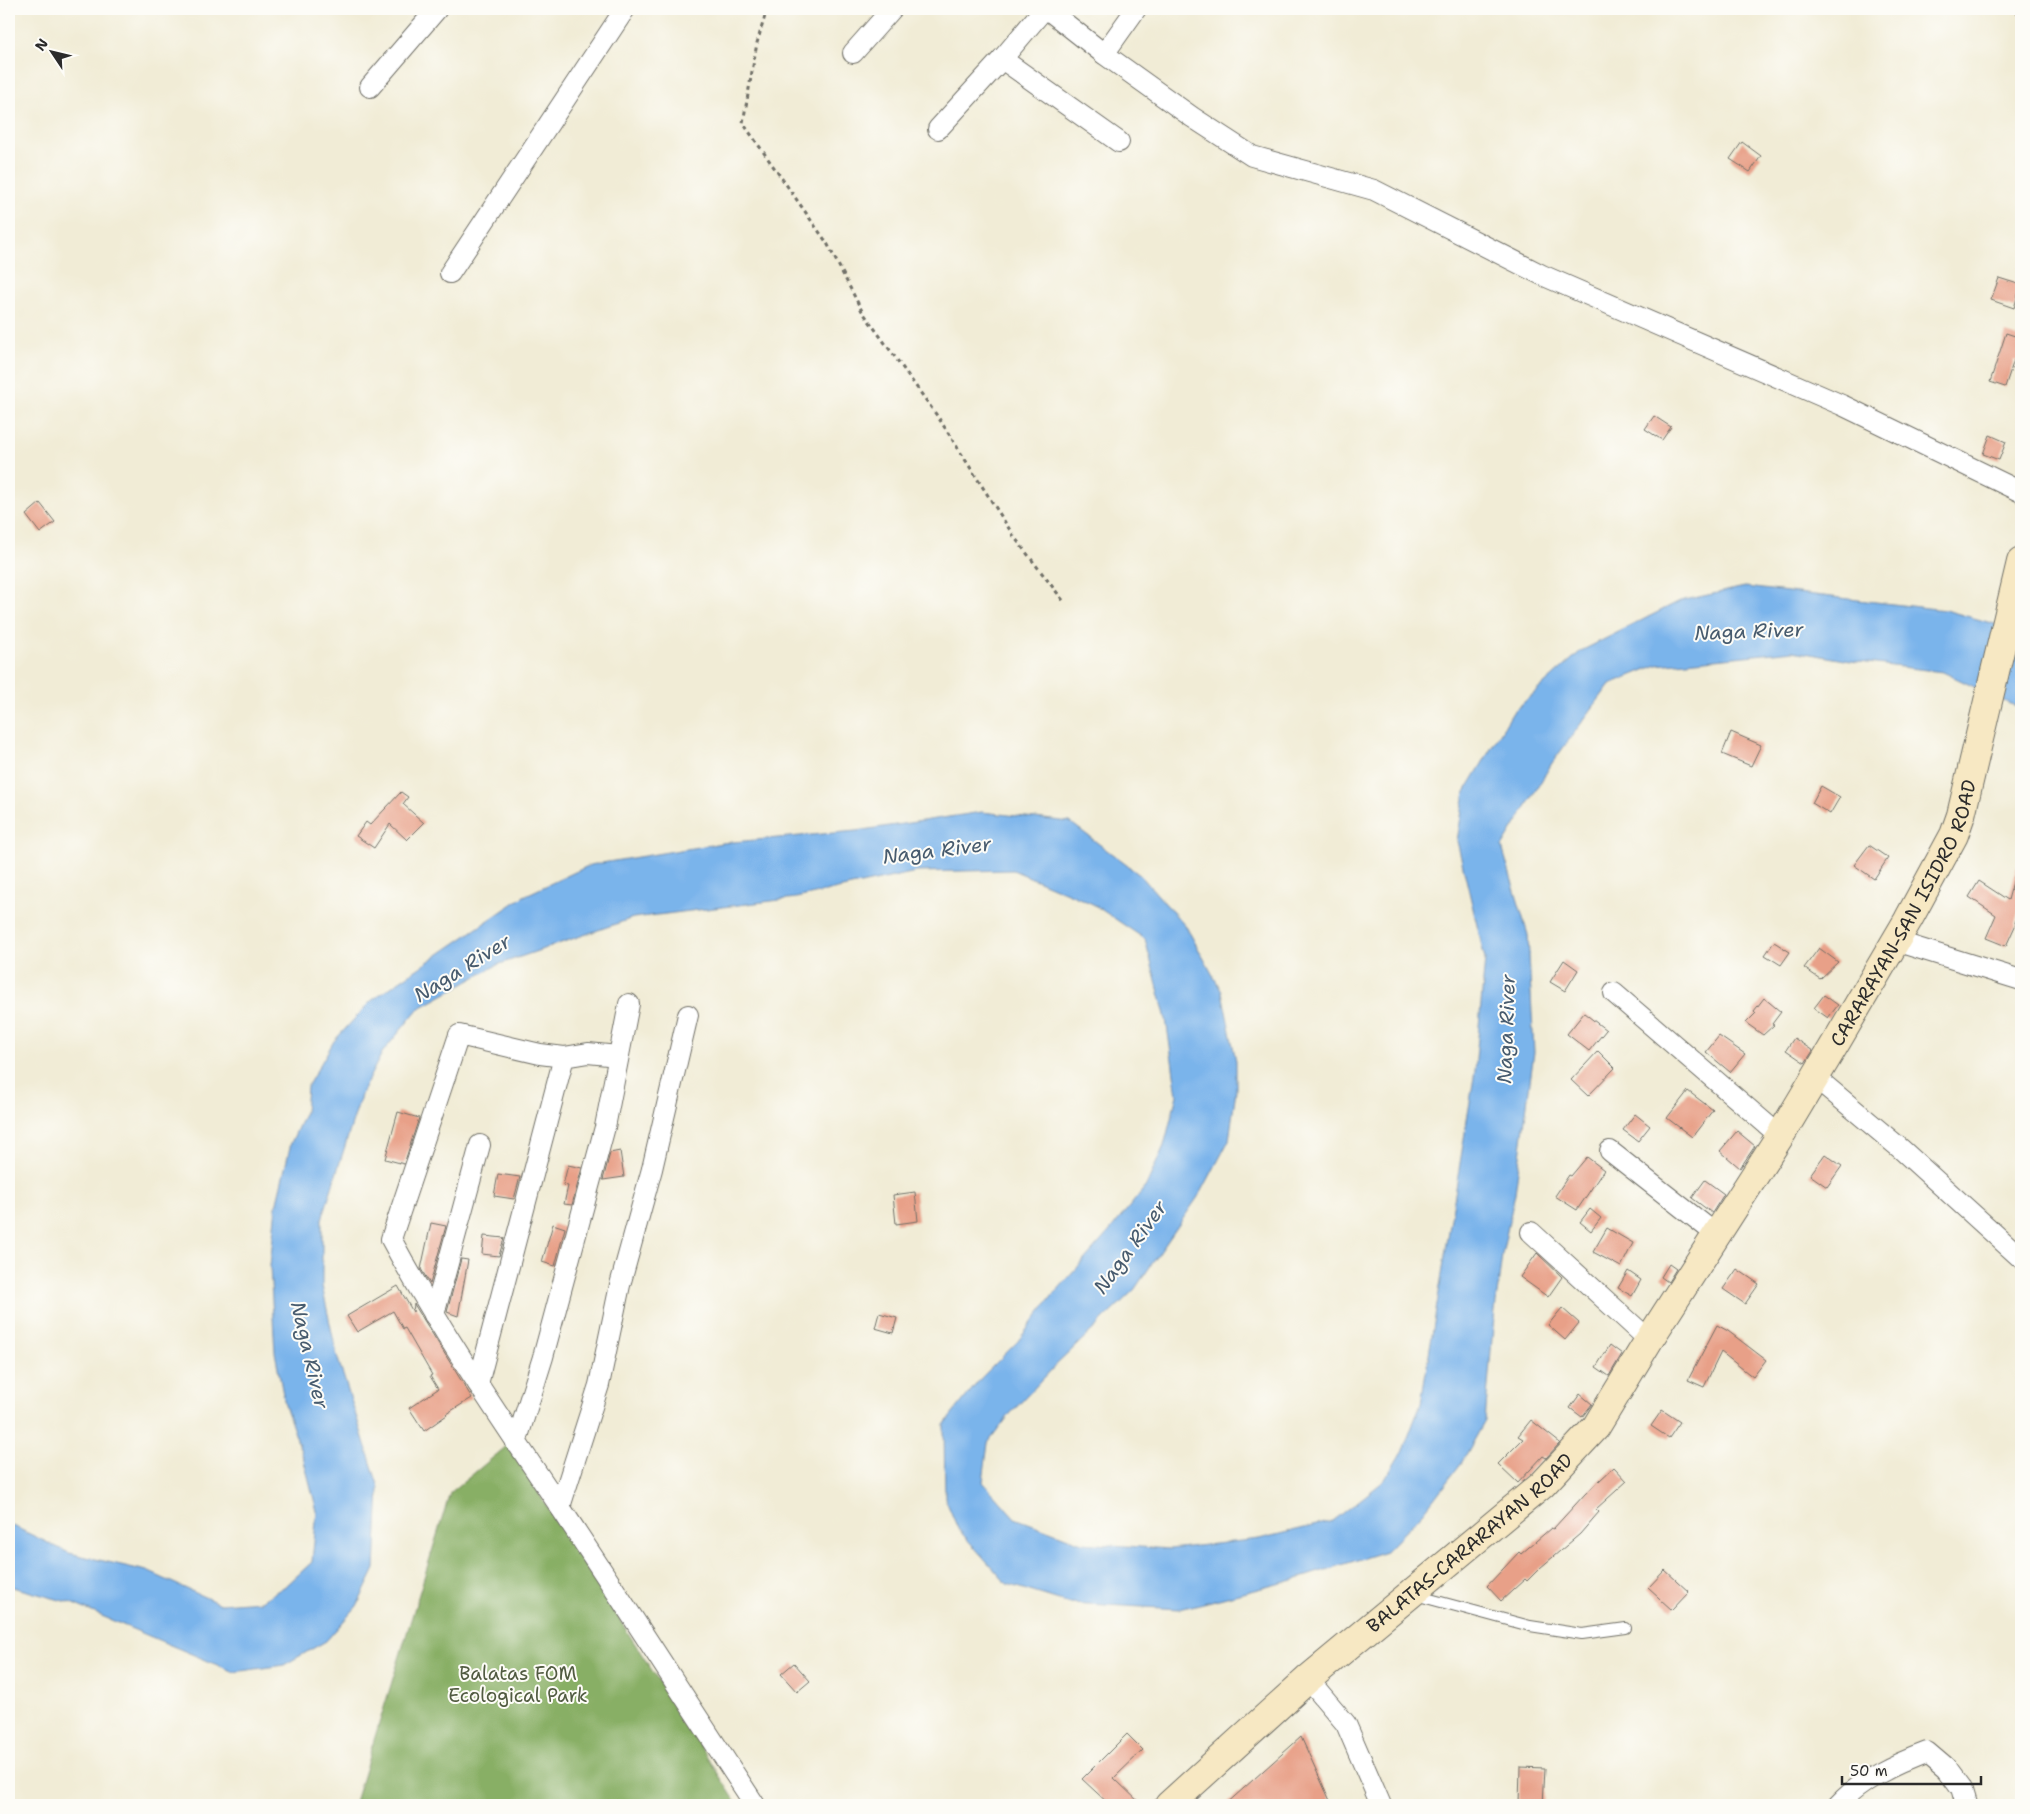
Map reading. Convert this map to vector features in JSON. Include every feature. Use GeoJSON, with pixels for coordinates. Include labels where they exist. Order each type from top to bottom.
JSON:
{"type":"FeatureCollection","features":[{"type":"Feature","properties":{"kind":"main road","name":"CARARAYAN-SAN ISIDRO ROAD"},"geometry":{"type":"LineString","coordinates":[[1717,1235],[1815,1077],[1895,941],[1954,835],[1961,815],[2020,567]]}},
{"type":"Feature","properties":{"kind":"main road","name":"BALATAS-CARARAYAN ROAD"},"geometry":{"type":"LineString","coordinates":[[1168,1805],[1308,1679],[1542,1485],[1596,1427],[1649,1340],[1717,1235]]}},
{"type":"Feature","properties":{"kind":"street"},"geometry":{"type":"LineString","coordinates":[[370,87],[437,9]]}},
{"type":"Feature","properties":{"kind":"street"},"geometry":{"type":"LineString","coordinates":[[853,53],[892,9]]}},
{"type":"Feature","properties":{"kind":"street"},"geometry":{"type":"LineString","coordinates":[[1104,54],[1136,9]]}},
{"type":"Feature","properties":{"kind":"street"},"geometry":{"type":"LineString","coordinates":[[938,129],[1002,59],[1054,11],[1104,54],[1192,117],[1252,156],[1374,190],[1542,275],[1844,406],[2021,492]]}},
{"type":"Feature","properties":{"kind":"street"},"geometry":{"type":"LineString","coordinates":[[450,273],[616,12]]}},
{"type":"Feature","properties":{"kind":"street"},"geometry":{"type":"LineString","coordinates":[[1002,59],[1119,142]]}},
{"type":"Feature","properties":{"kind":"street"},"geometry":{"type":"LineString","coordinates":[[1895,941],[2021,980]]}},
{"type":"Feature","properties":{"kind":"street"},"geometry":{"type":"LineString","coordinates":[[1614,993],[1780,1136]]}},
{"type":"Feature","properties":{"kind":"street"},"geometry":{"type":"LineString","coordinates":[[516,1443],[543,1357],[605,1127],[628,1004]]}},
{"type":"Feature","properties":{"kind":"street"},"geometry":{"type":"LineString","coordinates":[[560,1507],[599,1385],[620,1285],[652,1169],[688,1015]]}},
{"type":"Feature","properties":{"kind":"street"},"geometry":{"type":"LineString","coordinates":[[618,1056],[588,1053],[564,1057],[540,1054],[459,1034],[391,1239],[434,1315],[478,1384],[755,1805]]}},
{"type":"Feature","properties":{"kind":"street"},"geometry":{"type":"LineString","coordinates":[[478,1384],[564,1057]]}},
{"type":"Feature","properties":{"kind":"street"},"geometry":{"type":"LineString","coordinates":[[1815,1077],[1901,1149],[2021,1258]]}},
{"type":"Feature","properties":{"kind":"street"},"geometry":{"type":"LineString","coordinates":[[434,1315],[480,1145]]}},
{"type":"Feature","properties":{"kind":"street"},"geometry":{"type":"LineString","coordinates":[[1610,1151],[1717,1235]]}},
{"type":"Feature","properties":{"kind":"street"},"geometry":{"type":"LineString","coordinates":[[1531,1232],[1649,1340]]}},
{"type":"Feature","properties":{"kind":"street"},"geometry":{"type":"LineString","coordinates":[[1308,1679],[1346,1724],[1381,1805]]}},
{"type":"Feature","properties":{"kind":"street"},"geometry":{"type":"LineString","coordinates":[[1838,1805],[1851,1791],[1897,1763],[1927,1752],[1947,1769],[1961,1788],[1966,1805]]}},
{"type":"Feature","properties":{"kind":"lane"},"geometry":{"type":"LineString","coordinates":[[1411,1594],[1530,1626],[1582,1634],[1626,1628]]}},
{"type":"Feature","properties":{"kind":"path"},"geometry":{"type":"LineString","coordinates":[[768,9],[757,43],[743,123],[826,243],[862,311],[938,416],[1015,538],[1066,604]]}},
{"type":"Feature","properties":{"kind":"green space","name":"Balatas FOM Ecological Park"},"geometry":{"type":"Polygon","coordinates":[[[508,1445],[738,1805],[354,1805],[450,1493],[508,1445]]]}},
{"type":"Feature","properties":{"kind":"water","name":"Naga River"},"geometry":{"type":"Polygon","coordinates":[[[1745,587],[1945,610],[2020,631],[2021,707],[2010,704],[1943,672],[1851,661],[1793,651],[1657,665],[1610,684],[1552,763],[1502,847],[1528,935],[1534,1052],[1515,1193],[1502,1255],[1493,1327],[1485,1421],[1462,1462],[1423,1513],[1386,1551],[1297,1579],[1180,1609],[1069,1603],[1007,1584],[958,1529],[945,1498],[944,1425],[981,1378],[1018,1341],[1053,1295],[1109,1232],[1146,1186],[1164,1146],[1177,1095],[1166,1019],[1145,939],[1093,904],[1013,870],[916,872],[796,898],[633,918],[497,965],[418,1009],[382,1053],[362,1092],[322,1219],[322,1286],[337,1356],[379,1488],[375,1569],[357,1606],[326,1641],[284,1665],[234,1672],[71,1603],[9,1586],[9,1524],[69,1553],[147,1571],[220,1604],[261,1601],[287,1585],[312,1562],[317,1511],[303,1457],[285,1405],[275,1352],[270,1266],[276,1206],[291,1143],[305,1112],[307,1087],[334,1041],[371,1001],[524,896],[590,865],[722,843],[856,831],[982,812],[1070,822],[1141,876],[1187,928],[1222,992],[1236,1061],[1236,1090],[1229,1140],[1202,1191],[1134,1290],[1054,1367],[1010,1414],[988,1443],[983,1482],[1015,1518],[1082,1543],[1170,1549],[1259,1539],[1333,1521],[1384,1481],[1404,1448],[1421,1403],[1475,1071],[1485,959],[1457,841],[1465,792],[1513,712],[1581,651],[1680,601],[1745,587]]]}},
{"type":"Feature","properties":{"kind":"building"},"geometry":{"type":"Polygon","coordinates":[[[1742,142],[1761,156],[1750,172],[1730,159],[1742,142]]]}},
{"type":"Feature","properties":{"kind":"building"},"geometry":{"type":"Polygon","coordinates":[[[1999,278],[2021,285],[2014,308],[1991,300],[1999,278]]]}},
{"type":"Feature","properties":{"kind":"building"},"geometry":{"type":"Polygon","coordinates":[[[2006,333],[2021,338],[2021,363],[2014,360],[2005,387],[1990,382],[2006,333]]]}},
{"type":"Feature","properties":{"kind":"building"},"geometry":{"type":"Polygon","coordinates":[[[1654,416],[1671,427],[1662,440],[1645,429],[1654,416]]]}},
{"type":"Feature","properties":{"kind":"building"},"geometry":{"type":"Polygon","coordinates":[[[1990,435],[2006,442],[1999,460],[1983,454],[1990,435]]]}},
{"type":"Feature","properties":{"kind":"building"},"geometry":{"type":"Polygon","coordinates":[[[40,503],[55,522],[40,533],[26,515],[40,503]]]}},
{"type":"Feature","properties":{"kind":"building"},"geometry":{"type":"Polygon","coordinates":[[[1731,732],[1761,745],[1751,766],[1722,754],[1731,732]]]}},
{"type":"Feature","properties":{"kind":"building"},"geometry":{"type":"Polygon","coordinates":[[[1821,786],[1840,797],[1830,814],[1812,803],[1821,786]]]}},
{"type":"Feature","properties":{"kind":"building"},"geometry":{"type":"Polygon","coordinates":[[[401,792],[408,797],[403,804],[424,823],[407,840],[390,824],[374,848],[356,836],[366,822],[370,825],[401,792]]]}},
{"type":"Feature","properties":{"kind":"building"},"geometry":{"type":"Polygon","coordinates":[[[1869,845],[1888,858],[1874,879],[1854,865],[1869,845]]]}},
{"type":"Feature","properties":{"kind":"building"},"geometry":{"type":"Polygon","coordinates":[[[2017,867],[2021,868],[2021,903],[2016,924],[2006,946],[1986,938],[1996,915],[1969,897],[1979,881],[2008,900],[2017,867]]]}},
{"type":"Feature","properties":{"kind":"building"},"geometry":{"type":"Polygon","coordinates":[[[1774,942],[1790,952],[1781,965],[1765,955],[1774,942]]]}},
{"type":"Feature","properties":{"kind":"building"},"geometry":{"type":"Polygon","coordinates":[[[1819,948],[1838,962],[1820,979],[1804,968],[1819,948]]]}},
{"type":"Feature","properties":{"kind":"building"},"geometry":{"type":"Polygon","coordinates":[[[1564,960],[1578,970],[1565,991],[1550,982],[1564,960]]]}},
{"type":"Feature","properties":{"kind":"building"},"geometry":{"type":"Polygon","coordinates":[[[1824,995],[1838,1005],[1828,1018],[1814,1008],[1824,995]]]}},
{"type":"Feature","properties":{"kind":"building"},"geometry":{"type":"Polygon","coordinates":[[[1764,998],[1781,1012],[1772,1024],[1774,1025],[1763,1035],[1746,1023],[1756,1013],[1754,1011],[1764,998]]]}},
{"type":"Feature","properties":{"kind":"building"},"geometry":{"type":"Polygon","coordinates":[[[1584,1013],[1606,1030],[1589,1051],[1567,1034],[1584,1013]]]}},
{"type":"Feature","properties":{"kind":"building"},"geometry":{"type":"Polygon","coordinates":[[[1719,1036],[1745,1054],[1730,1072],[1706,1052],[1719,1036]]]}},
{"type":"Feature","properties":{"kind":"building"},"geometry":{"type":"Polygon","coordinates":[[[1794,1038],[1813,1051],[1805,1063],[1786,1050],[1794,1038]]]}},
{"type":"Feature","properties":{"kind":"building"},"geometry":{"type":"Polygon","coordinates":[[[1598,1051],[1615,1068],[1588,1096],[1571,1080],[1598,1051]]]}},
{"type":"Feature","properties":{"kind":"building"},"geometry":{"type":"Polygon","coordinates":[[[1688,1091],[1713,1110],[1692,1137],[1667,1118],[1688,1091]]]}},
{"type":"Feature","properties":{"kind":"building"},"geometry":{"type":"Polygon","coordinates":[[[398,1112],[419,1118],[404,1164],[385,1159],[398,1112]]]}},
{"type":"Feature","properties":{"kind":"building"},"geometry":{"type":"Polygon","coordinates":[[[1635,1114],[1650,1126],[1638,1141],[1623,1130],[1635,1114]]]}},
{"type":"Feature","properties":{"kind":"building"},"geometry":{"type":"Polygon","coordinates":[[[1737,1131],[1755,1146],[1740,1168],[1720,1151],[1737,1131]]]}},
{"type":"Feature","properties":{"kind":"building"},"geometry":{"type":"Polygon","coordinates":[[[620,1151],[624,1177],[603,1180],[610,1153],[620,1151]]]}},
{"type":"Feature","properties":{"kind":"building"},"geometry":{"type":"Polygon","coordinates":[[[1825,1154],[1842,1166],[1827,1187],[1810,1175],[1825,1154]]]}},
{"type":"Feature","properties":{"kind":"building"},"geometry":{"type":"Polygon","coordinates":[[[1587,1157],[1604,1170],[1577,1210],[1555,1196],[1569,1175],[1571,1176],[1587,1157]]]}},
{"type":"Feature","properties":{"kind":"building"},"geometry":{"type":"Polygon","coordinates":[[[568,1165],[582,1168],[572,1205],[564,1204],[568,1186],[563,1185],[568,1165]]]}},
{"type":"Feature","properties":{"kind":"building"},"geometry":{"type":"Polygon","coordinates":[[[498,1174],[520,1177],[514,1199],[494,1196],[498,1174]]]}},
{"type":"Feature","properties":{"kind":"building"},"geometry":{"type":"Polygon","coordinates":[[[1705,1180],[1724,1194],[1712,1213],[1692,1198],[1705,1180]]]}},
{"type":"Feature","properties":{"kind":"building"},"geometry":{"type":"Polygon","coordinates":[[[915,1192],[918,1221],[896,1224],[893,1195],[915,1192]]]}},
{"type":"Feature","properties":{"kind":"building"},"geometry":{"type":"Polygon","coordinates":[[[1590,1209],[1601,1218],[1591,1231],[1580,1222],[1590,1209]]]}},
{"type":"Feature","properties":{"kind":"building"},"geometry":{"type":"Polygon","coordinates":[[[431,1223],[446,1226],[430,1284],[421,1269],[431,1223]]]}},
{"type":"Feature","properties":{"kind":"building"},"geometry":{"type":"Polygon","coordinates":[[[553,1224],[565,1228],[555,1266],[542,1262],[553,1224]]]}},
{"type":"Feature","properties":{"kind":"building"},"geometry":{"type":"Polygon","coordinates":[[[1607,1228],[1633,1243],[1621,1267],[1593,1252],[1607,1228]]]}},
{"type":"Feature","properties":{"kind":"building"},"geometry":{"type":"Polygon","coordinates":[[[484,1236],[504,1238],[499,1256],[482,1254],[484,1236]]]}},
{"type":"Feature","properties":{"kind":"building"},"geometry":{"type":"Polygon","coordinates":[[[1537,1253],[1562,1277],[1548,1297],[1520,1277],[1537,1253]]]}},
{"type":"Feature","properties":{"kind":"building"},"geometry":{"type":"Polygon","coordinates":[[[461,1259],[468,1260],[458,1316],[447,1312],[461,1259]]]}},
{"type":"Feature","properties":{"kind":"building"},"geometry":{"type":"Polygon","coordinates":[[[1669,1264],[1676,1269],[1668,1282],[1661,1277],[1669,1264]]]}},
{"type":"Feature","properties":{"kind":"building"},"geometry":{"type":"Polygon","coordinates":[[[1737,1269],[1759,1284],[1745,1304],[1723,1289],[1737,1269]]]}},
{"type":"Feature","properties":{"kind":"building"},"geometry":{"type":"Polygon","coordinates":[[[1628,1271],[1641,1280],[1632,1296],[1618,1288],[1628,1271]]]}},
{"type":"Feature","properties":{"kind":"building"},"geometry":{"type":"Polygon","coordinates":[[[398,1286],[413,1312],[414,1304],[472,1398],[446,1414],[424,1431],[409,1408],[438,1389],[405,1328],[403,1329],[393,1311],[357,1332],[347,1316],[398,1286]]]}},
{"type":"Feature","properties":{"kind":"building"},"geometry":{"type":"Polygon","coordinates":[[[1562,1308],[1579,1323],[1565,1340],[1548,1325],[1562,1308]]]}},
{"type":"Feature","properties":{"kind":"building"},"geometry":{"type":"Polygon","coordinates":[[[879,1313],[897,1318],[893,1333],[875,1328],[879,1313]]]}},
{"type":"Feature","properties":{"kind":"building"},"geometry":{"type":"Polygon","coordinates":[[[1717,1325],[1728,1331],[1766,1360],[1753,1377],[1721,1352],[1704,1387],[1688,1380],[1717,1325]]]}},
{"type":"Feature","properties":{"kind":"building"},"geometry":{"type":"Polygon","coordinates":[[[1610,1345],[1622,1354],[1609,1376],[1596,1367],[1610,1345]]]}},
{"type":"Feature","properties":{"kind":"building"},"geometry":{"type":"Polygon","coordinates":[[[1580,1394],[1592,1404],[1582,1417],[1570,1408],[1580,1394]]]}},
{"type":"Feature","properties":{"kind":"building"},"geometry":{"type":"Polygon","coordinates":[[[1662,1410],[1680,1422],[1669,1438],[1651,1426],[1662,1410]]]}},
{"type":"Feature","properties":{"kind":"building"},"geometry":{"type":"Polygon","coordinates":[[[1531,1420],[1560,1443],[1546,1458],[1543,1456],[1518,1483],[1498,1464],[1523,1439],[1518,1436],[1531,1420]]]}},
{"type":"Feature","properties":{"kind":"building"},"geometry":{"type":"Polygon","coordinates":[[[1614,1467],[1627,1481],[1596,1509],[1599,1512],[1580,1534],[1527,1581],[1525,1579],[1501,1601],[1487,1586],[1519,1552],[1521,1554],[1551,1528],[1553,1529],[1585,1494],[1614,1467]]]}},
{"type":"Feature","properties":{"kind":"building"},"geometry":{"type":"Polygon","coordinates":[[[1665,1570],[1689,1592],[1672,1610],[1648,1588],[1665,1570]]]}},
{"type":"Feature","properties":{"kind":"building"},"geometry":{"type":"Polygon","coordinates":[[[794,1663],[810,1681],[797,1692],[781,1674],[794,1663]]]}},
{"type":"Feature","properties":{"kind":"building"},"geometry":{"type":"Polygon","coordinates":[[[1127,1734],[1143,1750],[1114,1778],[1142,1805],[1110,1805],[1082,1779],[1127,1734]]]}},
{"type":"Feature","properties":{"kind":"building"},"geometry":{"type":"Polygon","coordinates":[[[1301,1737],[1332,1805],[1225,1805],[1301,1737]]]}},
{"type":"Feature","properties":{"kind":"building"},"geometry":{"type":"Polygon","coordinates":[[[1520,1767],[1545,1768],[1543,1805],[1519,1804],[1520,1767]]]}}]}
